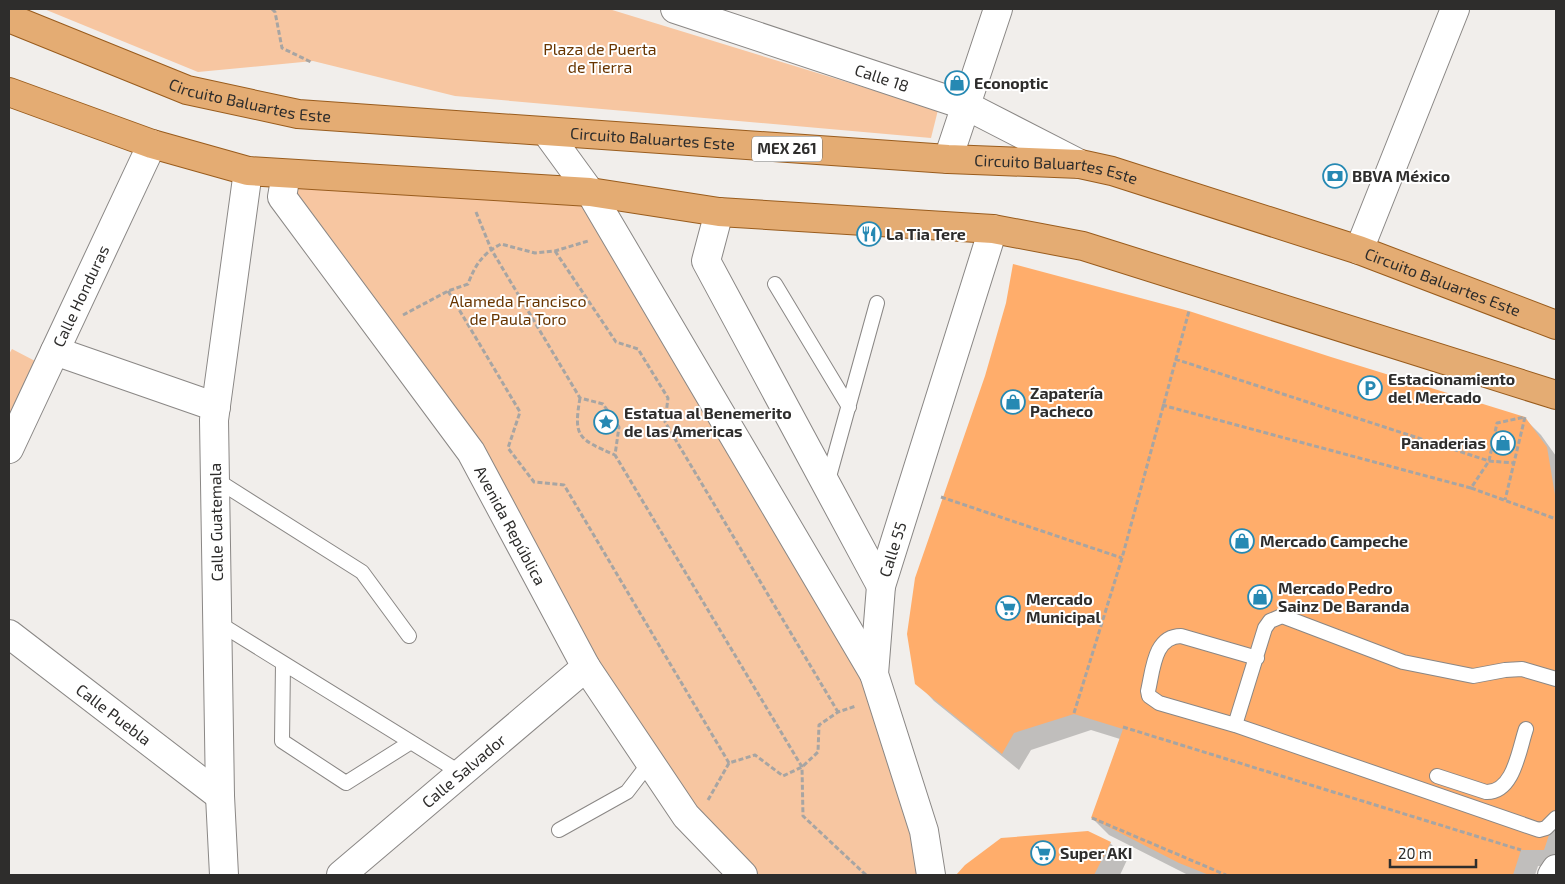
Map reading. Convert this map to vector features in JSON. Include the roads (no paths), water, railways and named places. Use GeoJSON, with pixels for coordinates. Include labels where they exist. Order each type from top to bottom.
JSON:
{"type":"FeatureCollection","features":[{"type":"Feature","properties":{"kind":"main road","name":"Circuito Baluartes Este"},"geometry":{"type":"LineString","coordinates":[[9,18],[187,90],[298,114],[547,133],[948,159],[1080,164],[1112,171],[1359,250],[1556,324]]}},
{"type":"Feature","properties":{"kind":"main road"},"geometry":{"type":"LineString","coordinates":[[9,92],[152,144],[248,171],[590,192],[719,212],[993,229],[1083,246],[1556,395]]}},
{"type":"Feature","properties":{"kind":"street","name":"Calle 18"},"geometry":{"type":"LineString","coordinates":[[675,9],[967,106],[1080,164]]}},
{"type":"Feature","properties":{"kind":"street"},"geometry":{"type":"LineString","coordinates":[[948,159],[998,9]]}},
{"type":"Feature","properties":{"kind":"street"},"geometry":{"type":"LineString","coordinates":[[1359,250],[1455,9]]}},
{"type":"Feature","properties":{"kind":"street"},"geometry":{"type":"LineString","coordinates":[[547,133],[590,192],[615,233],[878,686]]}},
{"type":"Feature","properties":{"kind":"street","name":"Calle Honduras"},"geometry":{"type":"LineString","coordinates":[[9,450],[152,144]]}},
{"type":"Feature","properties":{"kind":"street","name":"Calle Guatemala"},"geometry":{"type":"LineString","coordinates":[[227,873],[220,796],[215,479],[216,407],[248,171]]}},
{"type":"Feature","properties":{"kind":"street","name":"Avenida República"},"geometry":{"type":"LineString","coordinates":[[286,174],[282,197],[471,452],[586,667],[686,816],[744,875]]}},
{"type":"Feature","properties":{"kind":"street"},"geometry":{"type":"LineString","coordinates":[[719,212],[706,261],[881,586]]}},
{"type":"Feature","properties":{"kind":"street","name":"Calle 55"},"geometry":{"type":"LineString","coordinates":[[931,875],[924,831],[878,686],[881,586],[993,229]]}},
{"type":"Feature","properties":{"kind":"street"},"geometry":{"type":"LineString","coordinates":[[55,351],[216,407]]}},
{"type":"Feature","properties":{"kind":"street","name":"Calle Puebla"},"geometry":{"type":"LineString","coordinates":[[9,634],[220,796]]}},
{"type":"Feature","properties":{"kind":"street","name":"Calle Salvador"},"geometry":{"type":"LineString","coordinates":[[341,875],[586,667]]}},
{"type":"Feature","properties":{"kind":"street"},"geometry":{"type":"LineString","coordinates":[[1552,875],[1556,869]]}},
{"type":"Feature","properties":{"kind":"lane"},"geometry":{"type":"LineString","coordinates":[[775,284],[848,407]]}},
{"type":"Feature","properties":{"kind":"lane"},"geometry":{"type":"LineString","coordinates":[[827,485],[877,303]]}},
{"type":"Feature","properties":{"kind":"lane"},"geometry":{"type":"LineString","coordinates":[[215,479],[362,572],[408,636]]}},
{"type":"Feature","properties":{"kind":"lane"},"geometry":{"type":"LineString","coordinates":[[1235,725],[1265,628],[1270,621],[1282,616],[1402,662],[1473,676],[1504,670],[1522,669],[1556,679]]}},
{"type":"Feature","properties":{"kind":"lane"},"geometry":{"type":"LineString","coordinates":[[217,622],[461,773]]}},
{"type":"Feature","properties":{"kind":"lane"},"geometry":{"type":"LineString","coordinates":[[1257,658],[1181,636],[1173,636],[1159,647],[1148,691],[1153,701],[1235,725],[1539,830],[1546,828],[1556,818]]}},
{"type":"Feature","properties":{"kind":"lane"},"geometry":{"type":"LineString","coordinates":[[284,663],[282,741],[346,783],[411,742]]}},
{"type":"Feature","properties":{"kind":"lane"},"geometry":{"type":"LineString","coordinates":[[1436,776],[1486,792],[1493,792],[1501,788],[1509,779],[1526,729]]}},
{"type":"Feature","properties":{"kind":"lane"},"geometry":{"type":"LineString","coordinates":[[559,830],[627,792],[650,762]]}},
{"type":"Feature","properties":{"kind":"place","name":"Econoptic"},"geometry":{"type":"Point","coordinates":[957,83]}},
{"type":"Feature","properties":{"kind":"place","name":"BBVA México"},"geometry":{"type":"Point","coordinates":[1335,176]}},
{"type":"Feature","properties":{"kind":"place","name":"La Tia Tere"},"geometry":{"type":"Point","coordinates":[869,234]}},
{"type":"Feature","properties":{"kind":"place","name":"Estacionamiento del Mercado"},"geometry":{"type":"Point","coordinates":[1370,388]}},
{"type":"Feature","properties":{"kind":"place","name":"Zapatería Pacheco"},"geometry":{"type":"Point","coordinates":[1013,402]}},
{"type":"Feature","properties":{"kind":"place","name":"Estatua al Benemerito de las Americas"},"geometry":{"type":"Point","coordinates":[606,422]}},
{"type":"Feature","properties":{"kind":"place","name":"Panaderias"},"geometry":{"type":"Point","coordinates":[1503,443]}},
{"type":"Feature","properties":{"kind":"place","name":"Mercado Campeche"},"geometry":{"type":"Point","coordinates":[1242,541]}},
{"type":"Feature","properties":{"kind":"place","name":"Mercado Pedro Sainz De Baranda"},"geometry":{"type":"Point","coordinates":[1260,597]}},
{"type":"Feature","properties":{"kind":"place","name":"Mercado Municipal"},"geometry":{"type":"Point","coordinates":[1008,608]}},
{"type":"Feature","properties":{"kind":"place","name":"Super AKI"},"geometry":{"type":"Point","coordinates":[1043,853]}},
{"type":"Feature","properties":{"kind":"park label","name":"Plaza de Puerta de Tierra"},"geometry":{"type":"Point","coordinates":[600,58]}},
{"type":"Feature","properties":{"kind":"park label","name":"Alameda Francisco de Paula Toro"},"geometry":{"type":"Point","coordinates":[518,310]}}]}
